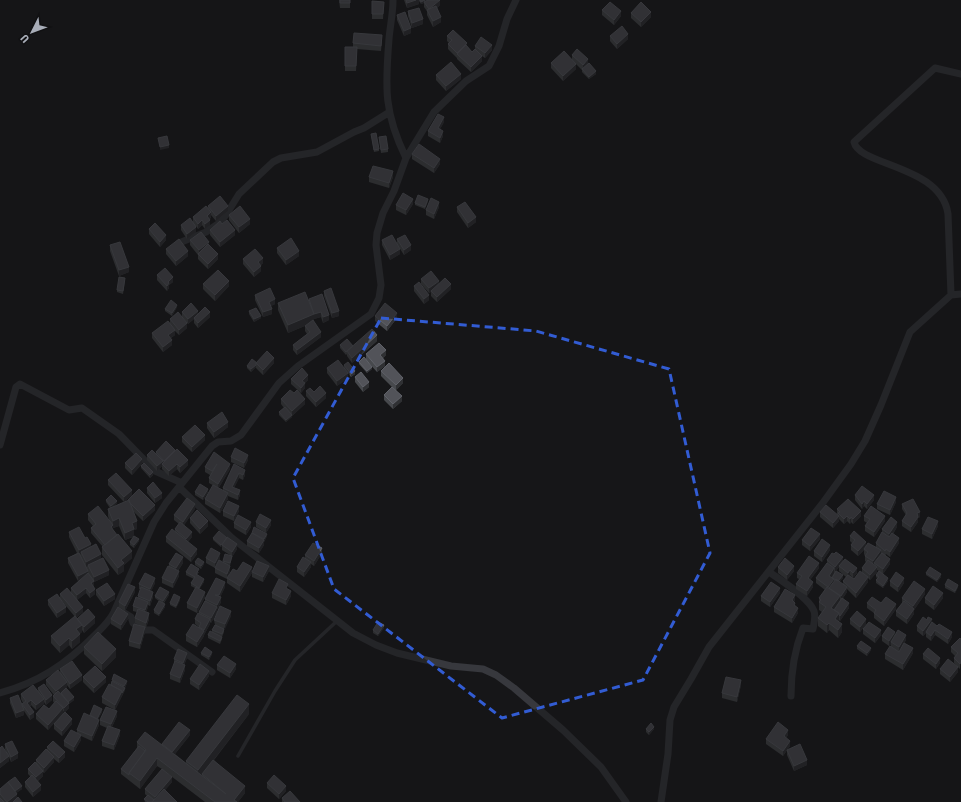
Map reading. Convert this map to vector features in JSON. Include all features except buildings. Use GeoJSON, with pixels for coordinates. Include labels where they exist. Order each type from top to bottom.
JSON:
{"type":"FeatureCollection","features":[{"type":"Feature","properties":{"kind":"street"},"geometry":{"type":"LineString","coordinates":[[393,0],[386,87],[388,113],[396,137],[406,158]]}},
{"type":"Feature","properties":{"kind":"street"},"geometry":{"type":"LineString","coordinates":[[0,693],[24,686],[66,662],[106,623],[115,608],[147,535],[166,503],[214,445],[218,442],[231,441],[241,435],[279,384],[298,366],[371,314],[379,298],[381,286],[376,233],[406,158],[434,112],[466,81],[489,66],[499,46],[506,19],[516,0]]}},
{"type":"Feature","properties":{"kind":"street"},"geometry":{"type":"LineString","coordinates":[[952,295],[948,214],[944,199],[928,183],[906,171],[859,151],[854,142],[934,70],[940,68],[961,74]]}},
{"type":"Feature","properties":{"kind":"street"},"geometry":{"type":"LineString","coordinates":[[179,243],[206,232],[218,224],[226,215],[239,194],[273,162],[281,158],[316,152],[364,128],[388,113]]}},
{"type":"Feature","properties":{"kind":"street"},"geometry":{"type":"LineString","coordinates":[[661,802],[668,754],[670,720],[674,707],[709,647],[852,464],[865,441],[910,332],[952,295],[961,294]]}},
{"type":"Feature","properties":{"kind":"street"},"geometry":{"type":"LineString","coordinates":[[0,445],[16,387],[20,384],[68,410],[78,407],[82,408],[117,432],[155,471],[180,485],[232,538],[337,621],[376,645],[397,653],[445,665],[483,669],[496,675],[514,688],[564,730],[601,767],[626,802]]}},
{"type":"Feature","properties":{"kind":"street"},"geometry":{"type":"LineString","coordinates":[[769,572],[803,598],[814,610],[814,629],[803,628],[796,649],[792,670],[791,696]]}},
{"type":"Feature","properties":{"kind":"street"},"geometry":{"type":"LineString","coordinates":[[115,608],[131,617],[134,625],[142,630],[153,630],[212,672]]}},
{"type":"Feature","properties":{"kind":"lane"},"geometry":{"type":"LineString","coordinates":[[238,756],[275,691],[295,660],[337,621]]}},
{"type":"Feature","properties":{"kind":"highlighted area"},"geometry":{"type":"Polygon","coordinates":[[[381,318],[536,331],[669,369],[710,553],[643,680],[502,718],[334,589],[293,478],[381,318]]]}}]}
